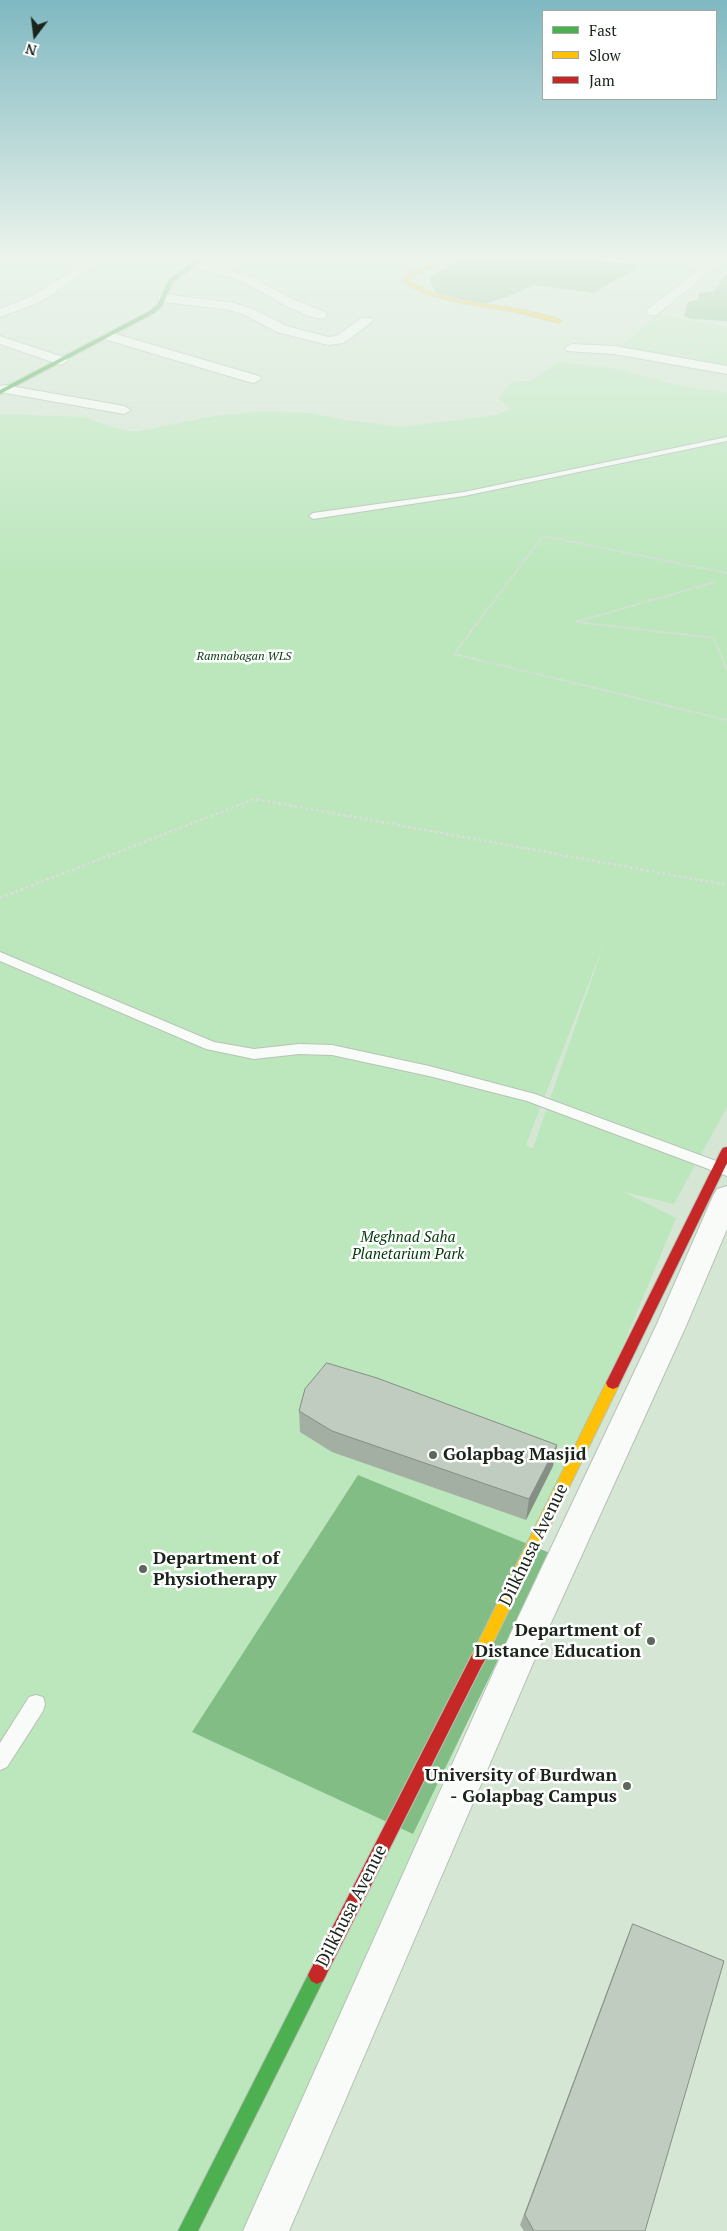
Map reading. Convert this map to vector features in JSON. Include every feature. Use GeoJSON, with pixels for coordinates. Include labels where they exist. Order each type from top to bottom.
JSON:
{"type":"FeatureCollection","features":[{"type":"Feature","properties":{"kind":"street"},"geometry":{"type":"LineString","coordinates":[[2,390],[57,363]]}},
{"type":"Feature","properties":{"kind":"street"},"geometry":{"type":"LineString","coordinates":[[193,363],[254,379]]}},
{"type":"Feature","properties":{"kind":"street"},"geometry":{"type":"LineString","coordinates":[[688,363],[727,370]]}},
{"type":"Feature","properties":{"kind":"street"},"geometry":{"type":"LineString","coordinates":[[2,390],[124,410]]}},
{"type":"Feature","properties":{"kind":"street","name":"Dilkhusa Avenue"},"geometry":{"type":"LineString","coordinates":[[266,2231],[526,1636],[659,1320],[724,1179],[727,1151]]}},
{"type":"Feature","properties":{"kind":"street","name":"Dilkhusa Avenue"},"geometry":{"type":"LineString","coordinates":[[188,2231],[496,1621],[659,1320]]}},
{"type":"Feature","properties":{"kind":"lane"},"geometry":{"type":"LineString","coordinates":[[313,516],[464,494],[727,440]]}},
{"type":"Feature","properties":{"kind":"lane"},"geometry":{"type":"LineString","coordinates":[[0,956],[211,1046],[254,1054],[299,1049],[332,1050],[429,1071],[530,1097],[724,1179]]}},
{"type":"Feature","properties":{"kind":"lane"},"geometry":{"type":"LineString","coordinates":[[0,1760],[36,1704]]}},
{"type":"Feature","properties":{"kind":"path"},"geometry":{"type":"LineString","coordinates":[[727,572],[543,536],[454,654],[727,720]]}},
{"type":"Feature","properties":{"kind":"path"},"geometry":{"type":"LineString","coordinates":[[715,582],[576,622],[714,638],[727,670]]}},
{"type":"Feature","properties":{"kind":"path"},"geometry":{"type":"LineString","coordinates":[[0,898],[255,799],[727,885]]}},
{"type":"Feature","properties":{"kind":"green space"},"geometry":{"type":"Polygon","coordinates":[[[556,363],[568,363],[612,368],[682,386],[727,393],[727,1107],[674,1204],[624,1192],[676,1218],[256,2231],[0,2231],[0,414],[85,417],[111,427],[134,432],[214,416],[257,412],[311,413],[345,420],[401,427],[496,415],[511,409],[499,399],[511,382],[530,381],[556,363]],[[605,941],[526,1145],[533,1148],[605,941]]]}},
{"type":"Feature","properties":{"kind":"green space"},"geometry":{"type":"Polygon","coordinates":[[[693,363],[727,363],[727,369],[693,363]]]}},
{"type":"Feature","properties":{"kind":"shaded area"},"geometry":{"type":"Polygon","coordinates":[[[358,1475],[550,1553],[413,1834],[192,1732],[358,1475]]]}},
{"type":"Feature","properties":{"kind":"building","name":"Golapbag Masjid"},"geometry":{"type":"Polygon","coordinates":[[[327,1363],[377,1378],[557,1445],[529,1499],[332,1431],[299,1411],[305,1389],[327,1363]]]}},
{"type":"Feature","properties":{"kind":"building"},"geometry":{"type":"Polygon","coordinates":[[[633,1924],[724,1961],[645,2231],[534,2231],[525,2215],[633,1924]]]}},
{"type":"Feature","properties":{"kind":"traffic: fast"},"geometry":{"type":"LineString","coordinates":[[0,392],[55,363]]}},
{"type":"Feature","properties":{"kind":"traffic: fast"},"geometry":{"type":"LineString","coordinates":[[188,2231],[317,1975]]}},
{"type":"Feature","properties":{"kind":"traffic: slow"},"geometry":{"type":"LineString","coordinates":[[477,1660],[613,1383]]}},
{"type":"Feature","properties":{"kind":"traffic: jam"},"geometry":{"type":"LineString","coordinates":[[613,1383],[727,1151]]}},
{"type":"Feature","properties":{"kind":"traffic: jam"},"geometry":{"type":"LineString","coordinates":[[317,1975],[477,1660]]}},
{"type":"Feature","properties":{"kind":"place","name":"Golapbag Masjid"},"geometry":{"type":"Point","coordinates":[433,1455]}},
{"type":"Feature","properties":{"kind":"place","name":"Department of Physiotherapy"},"geometry":{"type":"Point","coordinates":[143,1569]}},
{"type":"Feature","properties":{"kind":"place","name":"Department of Distance Education"},"geometry":{"type":"Point","coordinates":[651,1641]}},
{"type":"Feature","properties":{"kind":"place","name":"University of Burdwan - Golapbag Campus"},"geometry":{"type":"Point","coordinates":[627,1786]}},
{"type":"Feature","properties":{"kind":"park label","name":"Ramnabagan WLS"},"geometry":{"type":"Point","coordinates":[244,657]}},
{"type":"Feature","properties":{"kind":"park label","name":"Meghnad Saha Planetarium Park"},"geometry":{"type":"Point","coordinates":[408,1246]}}]}
